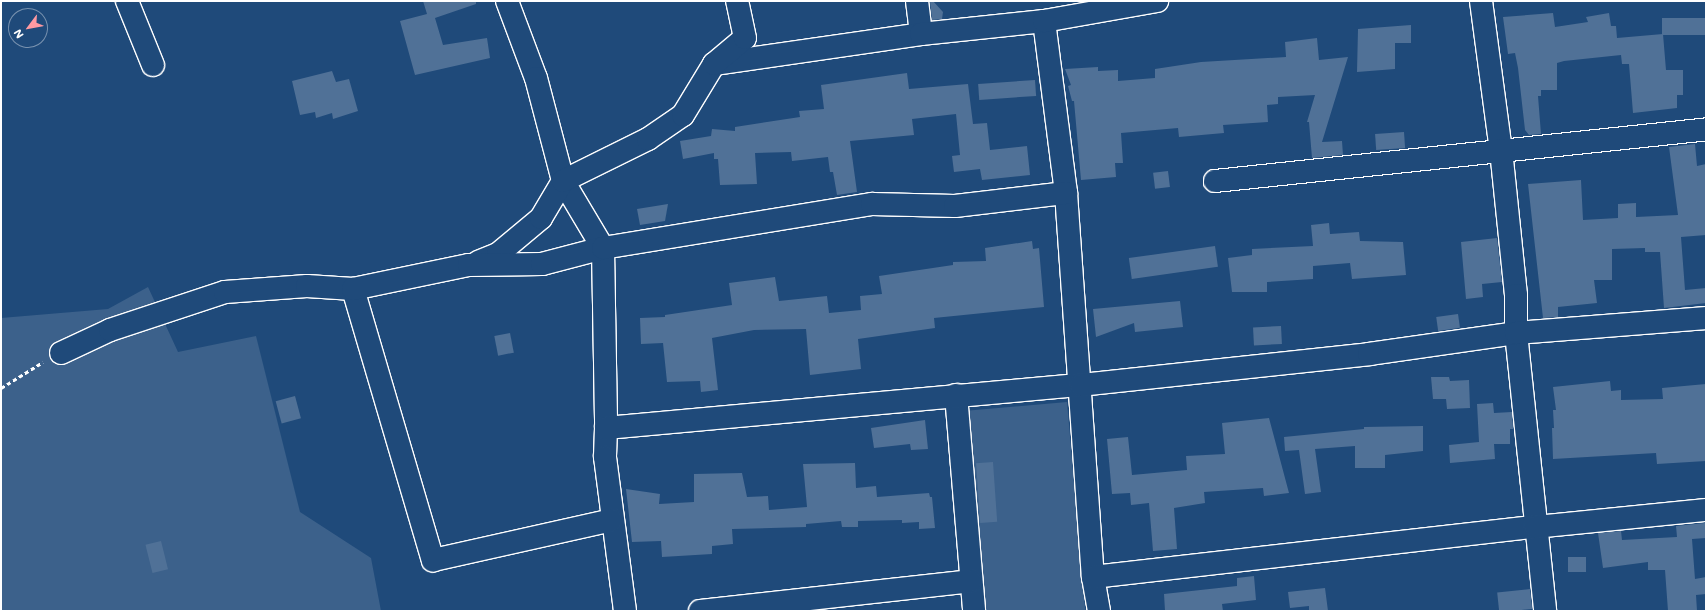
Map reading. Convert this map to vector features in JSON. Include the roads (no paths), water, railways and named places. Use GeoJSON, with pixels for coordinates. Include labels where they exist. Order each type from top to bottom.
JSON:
{"type":"FeatureCollection","features":[{"type":"Feature","properties":{"kind":"street"},"geometry":{"type":"LineString","coordinates":[[127,1],[153,65]]}},
{"type":"Feature","properties":{"kind":"street"},"geometry":{"type":"LineString","coordinates":[[507,1],[536,78],[563,181],[603,248],[606,428],[604,457],[624,611]]}},
{"type":"Feature","properties":{"kind":"street"},"geometry":{"type":"LineString","coordinates":[[61,353],[110,330],[225,292],[307,286],[353,289],[469,265],[498,254],[540,218],[563,181],[648,139],[683,115],[714,64],[745,38],[737,1]]}},
{"type":"Feature","properties":{"kind":"street"},"geometry":{"type":"LineString","coordinates":[[917,1],[922,34]]}},
{"type":"Feature","properties":{"kind":"street"},"geometry":{"type":"LineString","coordinates":[[714,64],[922,34],[1044,20],[1157,1]]}},
{"type":"Feature","properties":{"kind":"street"},"geometry":{"type":"LineString","coordinates":[[1481,1],[1501,150],[1516,295],[1516,333],[1535,527],[1545,611]]}},
{"type":"Feature","properties":{"kind":"street"},"geometry":{"type":"LineString","coordinates":[[1044,20],[1066,193],[1081,385],[1093,577],[1099,611]]}},
{"type":"Feature","properties":{"kind":"street"},"geometry":{"type":"LineString","coordinates":[[1215,181],[1706,129]]}},
{"type":"Feature","properties":{"kind":"street"},"geometry":{"type":"LineString","coordinates":[[469,265],[542,264],[603,248],[872,204],[955,206],[1066,193]]}},
{"type":"Feature","properties":{"kind":"street"},"geometry":{"type":"LineString","coordinates":[[353,289],[433,560],[612,520]]}},
{"type":"Feature","properties":{"kind":"street"},"geometry":{"type":"LineString","coordinates":[[606,428],[956,395],[1081,385],[1369,354],[1516,333],[1706,318]]}},
{"type":"Feature","properties":{"kind":"street"},"geometry":{"type":"LineString","coordinates":[[956,395],[970,581],[974,611]]}},
{"type":"Feature","properties":{"kind":"street"},"geometry":{"type":"LineString","coordinates":[[1093,577],[1535,527],[1706,510]]}},
{"type":"Feature","properties":{"kind":"street"},"geometry":{"type":"LineString","coordinates":[[700,611],[970,581]]}}]}
